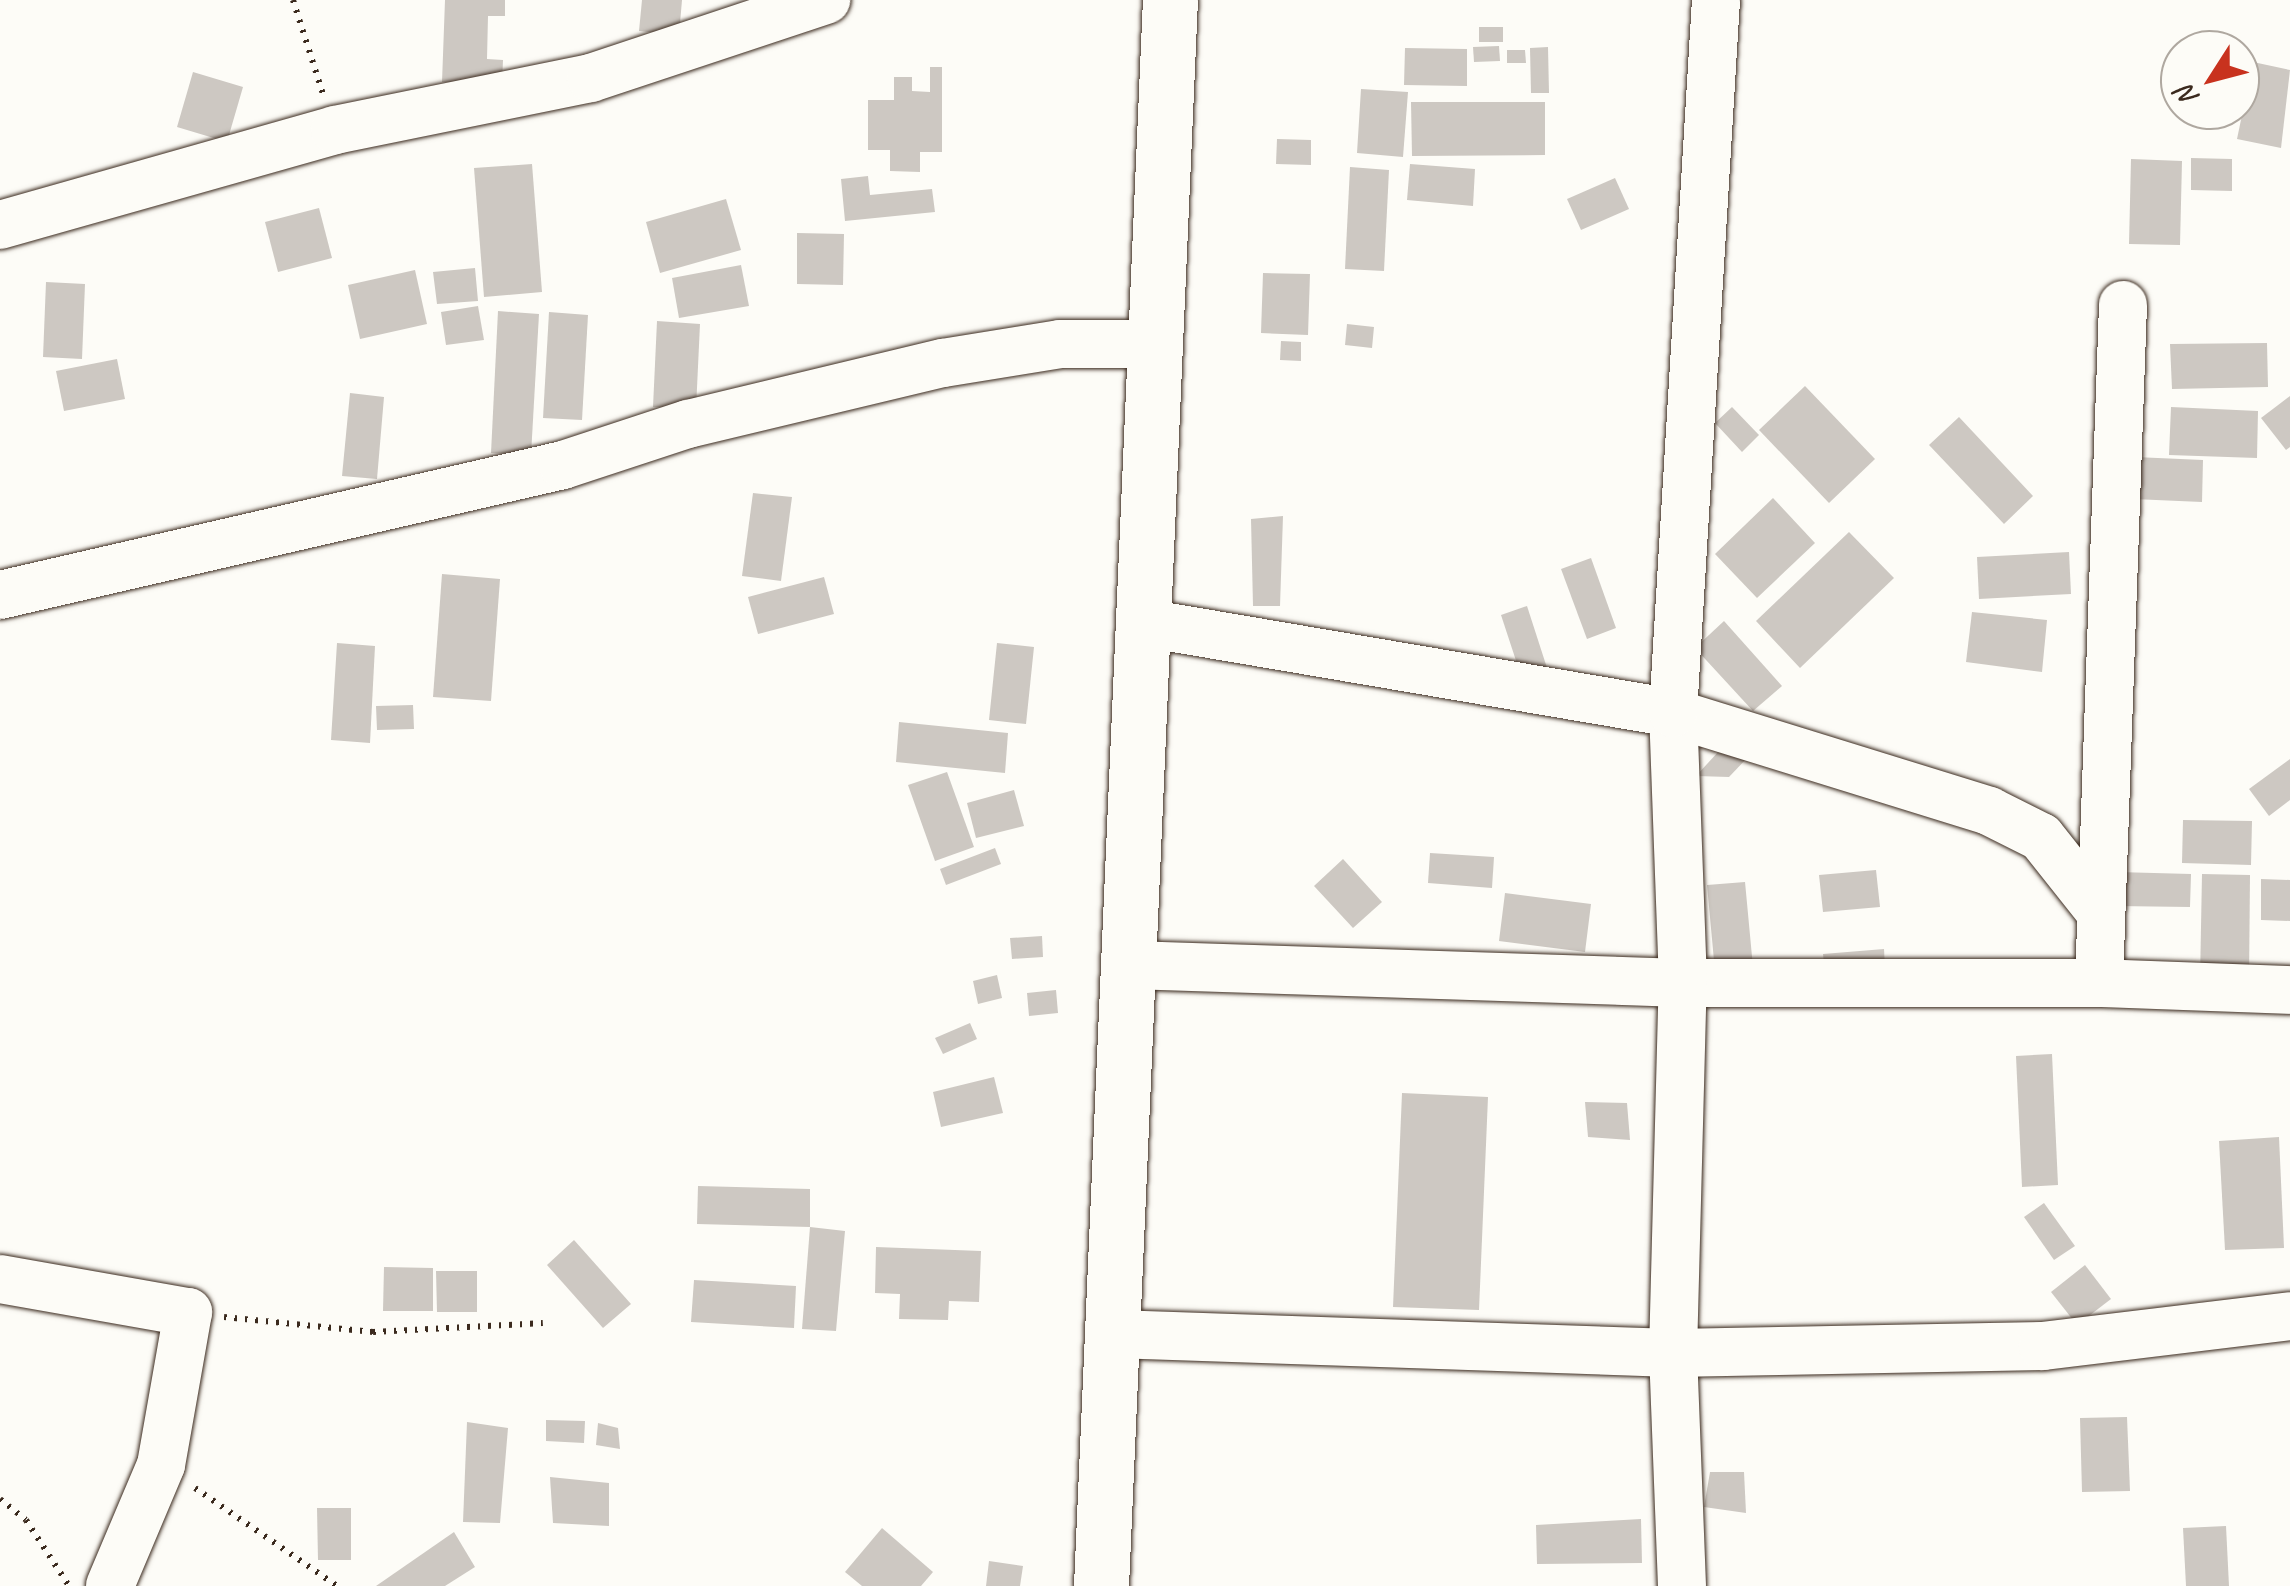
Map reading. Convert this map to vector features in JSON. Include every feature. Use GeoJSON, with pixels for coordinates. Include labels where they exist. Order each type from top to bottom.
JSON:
{"type":"FeatureCollection","features":[{"type":"Feature","properties":{"kind":"highway"},"geometry":{"type":"LineString","coordinates":[[1101,1586],[1170,0]]}},
{"type":"Feature","properties":{"kind":"street"},"geometry":{"type":"LineString","coordinates":[[0,225],[336,130],[557,87],[826,0]]}},
{"type":"Feature","properties":{"kind":"street"},"geometry":{"type":"LineString","coordinates":[[1682,1586],[1673,1353],[1683,983],[1673,713],[1716,0]]}},
{"type":"Feature","properties":{"kind":"street"},"geometry":{"type":"LineString","coordinates":[[2100,982],[2098,909],[2107,849],[2123,305]]}},
{"type":"Feature","properties":{"kind":"street"},"geometry":{"type":"LineString","coordinates":[[0,595],[544,470],[688,424],[943,364],[1060,344],[1158,344]]}},
{"type":"Feature","properties":{"kind":"street"},"geometry":{"type":"LineString","coordinates":[[1145,623],[1673,713],[1989,812],[2041,837],[2098,909]]}},
{"type":"Feature","properties":{"kind":"street"},"geometry":{"type":"LineString","coordinates":[[1130,966],[1683,983],[2100,982],[2290,990]]}},
{"type":"Feature","properties":{"kind":"street"},"geometry":{"type":"LineString","coordinates":[[0,1279],[188,1312],[161,1465],[110,1586]]}},
{"type":"Feature","properties":{"kind":"street"},"geometry":{"type":"LineString","coordinates":[[1114,1334],[1673,1353],[2043,1346],[2290,1316]]}},
{"type":"Feature","properties":{"kind":"path"},"geometry":{"type":"LineString","coordinates":[[293,0],[336,130]]}},
{"type":"Feature","properties":{"kind":"path"},"geometry":{"type":"LineString","coordinates":[[188,1312],[373,1332],[542,1324]]}},
{"type":"Feature","properties":{"kind":"path"},"geometry":{"type":"LineString","coordinates":[[161,1465],[336,1586]]}},
{"type":"Feature","properties":{"kind":"path"},"geometry":{"type":"LineString","coordinates":[[0,1499],[26,1520],[69,1586]]}},
{"type":"Feature","properties":{"kind":"building"},"geometry":{"type":"Polygon","coordinates":[[[445,0],[505,0],[505,16],[488,16],[487,59],[503,60],[502,84],[442,82],[445,0]]]}},
{"type":"Feature","properties":{"kind":"building"},"geometry":{"type":"Polygon","coordinates":[[[642,0],[682,0],[679,35],[639,31],[642,0]]]}},
{"type":"Feature","properties":{"kind":"building"},"geometry":{"type":"Polygon","coordinates":[[[1479,27],[1503,27],[1503,42],[1479,42],[1479,27]]]}},
{"type":"Feature","properties":{"kind":"building"},"geometry":{"type":"Polygon","coordinates":[[[1499,46],[1500,61],[1474,62],[1473,47],[1499,46]]]}},
{"type":"Feature","properties":{"kind":"building"},"geometry":{"type":"Polygon","coordinates":[[[1548,47],[1549,93],[1531,93],[1530,48],[1548,47]]]}},
{"type":"Feature","properties":{"kind":"building"},"geometry":{"type":"Polygon","coordinates":[[[1405,48],[1467,49],[1467,86],[1404,85],[1405,48]]]}},
{"type":"Feature","properties":{"kind":"building"},"geometry":{"type":"Polygon","coordinates":[[[1507,50],[1525,50],[1526,63],[1507,63],[1507,50]]]}},
{"type":"Feature","properties":{"kind":"building"},"geometry":{"type":"Polygon","coordinates":[[[2260,64],[2290,70],[2281,148],[2237,139],[2239,130],[2260,130],[2260,64]]]}},
{"type":"Feature","properties":{"kind":"building"},"geometry":{"type":"Polygon","coordinates":[[[930,67],[942,67],[942,152],[920,152],[920,172],[890,171],[890,150],[868,150],[868,100],[894,100],[894,77],[912,77],[912,91],[930,92],[930,67]]]}},
{"type":"Feature","properties":{"kind":"building"},"geometry":{"type":"Polygon","coordinates":[[[193,72],[243,87],[227,142],[177,127],[193,72]]]}},
{"type":"Feature","properties":{"kind":"building"},"geometry":{"type":"Polygon","coordinates":[[[1361,89],[1408,92],[1403,157],[1357,153],[1361,89]]]}},
{"type":"Feature","properties":{"kind":"building"},"geometry":{"type":"Polygon","coordinates":[[[1411,102],[1545,102],[1545,155],[1412,156],[1411,102]]]}},
{"type":"Feature","properties":{"kind":"building"},"geometry":{"type":"Polygon","coordinates":[[[1277,139],[1311,140],[1311,165],[1276,164],[1277,139]]]}},
{"type":"Feature","properties":{"kind":"building"},"geometry":{"type":"Polygon","coordinates":[[[2191,158],[2232,159],[2232,191],[2191,190],[2191,158]]]}},
{"type":"Feature","properties":{"kind":"building"},"geometry":{"type":"Polygon","coordinates":[[[2131,159],[2182,161],[2180,245],[2129,244],[2131,159]]]}},
{"type":"Feature","properties":{"kind":"building"},"geometry":{"type":"Polygon","coordinates":[[[532,164],[542,292],[484,297],[474,168],[532,164]]]}},
{"type":"Feature","properties":{"kind":"building"},"geometry":{"type":"Polygon","coordinates":[[[1410,164],[1475,169],[1473,206],[1407,200],[1410,164]]]}},
{"type":"Feature","properties":{"kind":"building"},"geometry":{"type":"Polygon","coordinates":[[[1350,167],[1389,170],[1384,271],[1345,269],[1350,167]]]}},
{"type":"Feature","properties":{"kind":"building"},"geometry":{"type":"Polygon","coordinates":[[[868,176],[870,195],[932,189],[935,212],[845,221],[841,179],[868,176]]]}},
{"type":"Feature","properties":{"kind":"building"},"geometry":{"type":"Polygon","coordinates":[[[1615,178],[1629,209],[1581,230],[1567,199],[1615,178]]]}},
{"type":"Feature","properties":{"kind":"building"},"geometry":{"type":"Polygon","coordinates":[[[726,199],[741,250],[660,273],[646,222],[726,199]]]}},
{"type":"Feature","properties":{"kind":"building"},"geometry":{"type":"Polygon","coordinates":[[[319,208],[332,258],[278,272],[265,222],[319,208]]]}},
{"type":"Feature","properties":{"kind":"building"},"geometry":{"type":"Polygon","coordinates":[[[797,233],[844,234],[843,285],[797,284],[797,233]]]}},
{"type":"Feature","properties":{"kind":"building"},"geometry":{"type":"Polygon","coordinates":[[[741,265],[749,306],[679,318],[672,278],[741,265]]]}},
{"type":"Feature","properties":{"kind":"building"},"geometry":{"type":"Polygon","coordinates":[[[475,268],[478,301],[437,304],[433,272],[475,268]]]}},
{"type":"Feature","properties":{"kind":"building"},"geometry":{"type":"Polygon","coordinates":[[[415,270],[427,324],[360,339],[348,285],[415,270]]]}},
{"type":"Feature","properties":{"kind":"building"},"geometry":{"type":"Polygon","coordinates":[[[1263,273],[1310,274],[1308,335],[1261,333],[1263,273]]]}},
{"type":"Feature","properties":{"kind":"building"},"geometry":{"type":"Polygon","coordinates":[[[46,282],[85,284],[82,359],[43,357],[46,282]]]}},
{"type":"Feature","properties":{"kind":"building"},"geometry":{"type":"Polygon","coordinates":[[[478,306],[484,340],[446,345],[441,312],[478,306]]]}},
{"type":"Feature","properties":{"kind":"building"},"geometry":{"type":"Polygon","coordinates":[[[498,311],[539,314],[531,455],[491,453],[498,311]]]}},
{"type":"Feature","properties":{"kind":"building"},"geometry":{"type":"Polygon","coordinates":[[[549,312],[588,315],[582,420],[543,418],[549,312]]]}},
{"type":"Feature","properties":{"kind":"building"},"geometry":{"type":"Polygon","coordinates":[[[657,321],[700,324],[696,409],[653,407],[657,321]]]}},
{"type":"Feature","properties":{"kind":"building"},"geometry":{"type":"Polygon","coordinates":[[[1347,324],[1374,327],[1372,348],[1345,345],[1347,324]]]}},
{"type":"Feature","properties":{"kind":"building"},"geometry":{"type":"Polygon","coordinates":[[[1281,341],[1301,342],[1301,361],[1280,360],[1281,341]]]}},
{"type":"Feature","properties":{"kind":"building"},"geometry":{"type":"Polygon","coordinates":[[[2267,343],[2268,387],[2172,389],[2170,344],[2267,343]]]}},
{"type":"Feature","properties":{"kind":"building"},"geometry":{"type":"Polygon","coordinates":[[[117,359],[125,399],[64,411],[56,371],[117,359]]]}},
{"type":"Feature","properties":{"kind":"building"},"geometry":{"type":"Polygon","coordinates":[[[1805,386],[1875,459],[1829,503],[1759,430],[1805,386]]]}},
{"type":"Feature","properties":{"kind":"building"},"geometry":{"type":"Polygon","coordinates":[[[350,393],[384,397],[377,479],[342,476],[350,393]]]}},
{"type":"Feature","properties":{"kind":"building"},"geometry":{"type":"Polygon","coordinates":[[[2290,396],[2290,447],[2286,450],[2261,418],[2290,396]]]}},
{"type":"Feature","properties":{"kind":"building"},"geometry":{"type":"Polygon","coordinates":[[[1732,407],[1759,435],[1742,452],[1715,423],[1732,407]]]}},
{"type":"Feature","properties":{"kind":"building"},"geometry":{"type":"Polygon","coordinates":[[[2171,407],[2258,411],[2257,458],[2169,455],[2171,407]]]}},
{"type":"Feature","properties":{"kind":"building"},"geometry":{"type":"Polygon","coordinates":[[[1959,417],[2033,496],[2004,524],[1929,445],[1959,417]]]}},
{"type":"Feature","properties":{"kind":"building"},"geometry":{"type":"Polygon","coordinates":[[[2135,457],[2203,460],[2202,502],[2133,499],[2135,457]]]}},
{"type":"Feature","properties":{"kind":"building"},"geometry":{"type":"Polygon","coordinates":[[[753,493],[792,497],[781,581],[742,576],[753,493]]]}},
{"type":"Feature","properties":{"kind":"building"},"geometry":{"type":"Polygon","coordinates":[[[1773,498],[1815,543],[1757,598],[1715,554],[1773,498]]]}},
{"type":"Feature","properties":{"kind":"building"},"geometry":{"type":"Polygon","coordinates":[[[1283,516],[1280,606],[1253,606],[1251,519],[1283,516]]]}},
{"type":"Feature","properties":{"kind":"building"},"geometry":{"type":"Polygon","coordinates":[[[1849,532],[1894,578],[1800,668],[1756,621],[1849,532]]]}},
{"type":"Feature","properties":{"kind":"building"},"geometry":{"type":"Polygon","coordinates":[[[2069,552],[2071,594],[1979,599],[1977,557],[2069,552]]]}},
{"type":"Feature","properties":{"kind":"building"},"geometry":{"type":"Polygon","coordinates":[[[1591,558],[1616,628],[1587,639],[1561,569],[1591,558]]]}},
{"type":"Feature","properties":{"kind":"building"},"geometry":{"type":"Polygon","coordinates":[[[442,574],[500,579],[491,701],[433,697],[442,574]]]}},
{"type":"Feature","properties":{"kind":"building"},"geometry":{"type":"Polygon","coordinates":[[[824,577],[834,614],[758,634],[748,597],[824,577]]]}},
{"type":"Feature","properties":{"kind":"building"},"geometry":{"type":"Polygon","coordinates":[[[1527,606],[1548,671],[1522,679],[1501,615],[1527,606]]]}},
{"type":"Feature","properties":{"kind":"building"},"geometry":{"type":"Polygon","coordinates":[[[1972,612],[2047,620],[2042,672],[1966,662],[1972,612]]]}},
{"type":"Feature","properties":{"kind":"building"},"geometry":{"type":"Polygon","coordinates":[[[1724,621],[1782,686],[1753,711],[1695,648],[1724,621]]]}},
{"type":"Feature","properties":{"kind":"building"},"geometry":{"type":"Polygon","coordinates":[[[337,643],[375,646],[370,743],[331,740],[337,643]]]}},
{"type":"Feature","properties":{"kind":"building"},"geometry":{"type":"Polygon","coordinates":[[[997,643],[1034,647],[1026,724],[989,720],[997,643]]]}},
{"type":"Feature","properties":{"kind":"building"},"geometry":{"type":"Polygon","coordinates":[[[413,705],[414,729],[377,730],[376,706],[413,705]]]}},
{"type":"Feature","properties":{"kind":"building"},"geometry":{"type":"Polygon","coordinates":[[[899,722],[1008,733],[1005,773],[896,762],[899,722]]]}},
{"type":"Feature","properties":{"kind":"building"},"geometry":{"type":"Polygon","coordinates":[[[1730,739],[1749,756],[1729,777],[1696,776],[1730,739]]]}},
{"type":"Feature","properties":{"kind":"building"},"geometry":{"type":"Polygon","coordinates":[[[2290,759],[2290,800],[2269,816],[2249,789],[2290,759]]]}},
{"type":"Feature","properties":{"kind":"building"},"geometry":{"type":"Polygon","coordinates":[[[947,772],[974,847],[935,861],[908,785],[947,772]]]}},
{"type":"Feature","properties":{"kind":"building"},"geometry":{"type":"Polygon","coordinates":[[[1014,790],[1024,826],[976,838],[967,803],[1014,790]]]}},
{"type":"Feature","properties":{"kind":"building"},"geometry":{"type":"Polygon","coordinates":[[[2183,820],[2252,821],[2251,865],[2182,863],[2183,820]]]}},
{"type":"Feature","properties":{"kind":"building"},"geometry":{"type":"Polygon","coordinates":[[[995,848],[1001,864],[946,885],[940,869],[995,848]]]}},
{"type":"Feature","properties":{"kind":"building"},"geometry":{"type":"Polygon","coordinates":[[[1430,853],[1494,857],[1492,888],[1428,883],[1430,853]]]}},
{"type":"Feature","properties":{"kind":"building"},"geometry":{"type":"Polygon","coordinates":[[[1343,859],[1382,902],[1353,928],[1314,886],[1343,859]]]}},
{"type":"Feature","properties":{"kind":"building"},"geometry":{"type":"Polygon","coordinates":[[[1876,870],[1880,907],[1823,912],[1819,875],[1876,870]]]}},
{"type":"Feature","properties":{"kind":"building"},"geometry":{"type":"Polygon","coordinates":[[[2117,872],[2191,874],[2190,907],[2116,906],[2117,872]]]}},
{"type":"Feature","properties":{"kind":"building"},"geometry":{"type":"Polygon","coordinates":[[[2202,874],[2250,875],[2249,981],[2200,980],[2202,874]]]}},
{"type":"Feature","properties":{"kind":"building"},"geometry":{"type":"Polygon","coordinates":[[[2261,879],[2290,880],[2290,921],[2261,920],[2261,879]]]}},
{"type":"Feature","properties":{"kind":"building"},"geometry":{"type":"Polygon","coordinates":[[[1745,882],[1754,978],[1716,982],[1707,885],[1745,882]]]}},
{"type":"Feature","properties":{"kind":"building"},"geometry":{"type":"Polygon","coordinates":[[[1505,893],[1591,904],[1585,952],[1499,941],[1505,893]]]}},
{"type":"Feature","properties":{"kind":"building"},"geometry":{"type":"Polygon","coordinates":[[[1042,936],[1043,957],[1012,959],[1010,938],[1042,936]]]}},
{"type":"Feature","properties":{"kind":"building"},"geometry":{"type":"Polygon","coordinates":[[[1884,949],[1885,967],[1825,972],[1823,954],[1884,949]]]}},
{"type":"Feature","properties":{"kind":"building"},"geometry":{"type":"Polygon","coordinates":[[[997,975],[1002,998],[978,1004],[973,981],[997,975]]]}},
{"type":"Feature","properties":{"kind":"building"},"geometry":{"type":"Polygon","coordinates":[[[1056,990],[1058,1013],[1029,1016],[1027,993],[1056,990]]]}},
{"type":"Feature","properties":{"kind":"building"},"geometry":{"type":"Polygon","coordinates":[[[970,1023],[977,1039],[943,1054],[935,1038],[970,1023]]]}},
{"type":"Feature","properties":{"kind":"building"},"geometry":{"type":"Polygon","coordinates":[[[2052,1054],[2058,1185],[2022,1187],[2016,1056],[2052,1054]]]}},
{"type":"Feature","properties":{"kind":"building"},"geometry":{"type":"Polygon","coordinates":[[[994,1077],[1003,1113],[941,1127],[933,1092],[994,1077]]]}},
{"type":"Feature","properties":{"kind":"building"},"geometry":{"type":"Polygon","coordinates":[[[1402,1093],[1488,1097],[1479,1310],[1393,1307],[1402,1093]]]}},
{"type":"Feature","properties":{"kind":"building"},"geometry":{"type":"Polygon","coordinates":[[[1585,1102],[1627,1103],[1630,1140],[1588,1137],[1585,1102]]]}},
{"type":"Feature","properties":{"kind":"building"},"geometry":{"type":"Polygon","coordinates":[[[2279,1137],[2284,1248],[2225,1250],[2219,1141],[2279,1137]]]}},
{"type":"Feature","properties":{"kind":"building"},"geometry":{"type":"Polygon","coordinates":[[[698,1186],[810,1189],[810,1227],[697,1224],[698,1186]]]}},
{"type":"Feature","properties":{"kind":"building"},"geometry":{"type":"Polygon","coordinates":[[[2044,1203],[2075,1246],[2054,1260],[2024,1217],[2044,1203]]]}},
{"type":"Feature","properties":{"kind":"building"},"geometry":{"type":"Polygon","coordinates":[[[810,1227],[845,1231],[836,1331],[802,1329],[810,1227]]]}},
{"type":"Feature","properties":{"kind":"building"},"geometry":{"type":"Polygon","coordinates":[[[574,1240],[631,1304],[603,1328],[547,1265],[574,1240]]]}},
{"type":"Feature","properties":{"kind":"building"},"geometry":{"type":"Polygon","coordinates":[[[876,1247],[981,1251],[979,1302],[949,1301],[948,1320],[899,1319],[900,1294],[875,1293],[876,1247]]]}},
{"type":"Feature","properties":{"kind":"building"},"geometry":{"type":"Polygon","coordinates":[[[2085,1265],[2111,1299],[2077,1325],[2051,1292],[2085,1265]]]}},
{"type":"Feature","properties":{"kind":"building"},"geometry":{"type":"Polygon","coordinates":[[[384,1267],[433,1268],[433,1311],[383,1311],[384,1267]]]}},
{"type":"Feature","properties":{"kind":"building"},"geometry":{"type":"Polygon","coordinates":[[[436,1271],[477,1271],[477,1312],[437,1312],[436,1271]]]}},
{"type":"Feature","properties":{"kind":"building"},"geometry":{"type":"Polygon","coordinates":[[[694,1280],[796,1286],[794,1328],[691,1322],[694,1280]]]}},
{"type":"Feature","properties":{"kind":"building"},"geometry":{"type":"Polygon","coordinates":[[[2127,1417],[2130,1491],[2082,1492],[2080,1418],[2127,1417]]]}},
{"type":"Feature","properties":{"kind":"building"},"geometry":{"type":"Polygon","coordinates":[[[546,1420],[585,1421],[584,1443],[546,1441],[546,1420]]]}},
{"type":"Feature","properties":{"kind":"building"},"geometry":{"type":"Polygon","coordinates":[[[467,1422],[508,1428],[500,1523],[463,1522],[467,1422]]]}},
{"type":"Feature","properties":{"kind":"building"},"geometry":{"type":"Polygon","coordinates":[[[598,1423],[618,1428],[620,1449],[596,1445],[598,1423]]]}},
{"type":"Feature","properties":{"kind":"building"},"geometry":{"type":"Polygon","coordinates":[[[1710,1472],[1744,1472],[1746,1513],[1704,1507],[1710,1472]]]}},
{"type":"Feature","properties":{"kind":"building"},"geometry":{"type":"Polygon","coordinates":[[[550,1477],[609,1483],[609,1526],[553,1523],[550,1477]]]}},
{"type":"Feature","properties":{"kind":"building"},"geometry":{"type":"Polygon","coordinates":[[[317,1508],[351,1508],[351,1560],[318,1560],[317,1508]]]}},
{"type":"Feature","properties":{"kind":"building"},"geometry":{"type":"Polygon","coordinates":[[[1641,1519],[1642,1563],[1537,1564],[1536,1525],[1641,1519]]]}},
{"type":"Feature","properties":{"kind":"building"},"geometry":{"type":"Polygon","coordinates":[[[2226,1526],[2229,1586],[2186,1586],[2183,1528],[2226,1526]]]}},
{"type":"Feature","properties":{"kind":"building"},"geometry":{"type":"Polygon","coordinates":[[[882,1528],[933,1572],[921,1586],[862,1586],[845,1572],[882,1528]]]}},
{"type":"Feature","properties":{"kind":"building"},"geometry":{"type":"Polygon","coordinates":[[[454,1532],[475,1567],[445,1586],[376,1586],[454,1532]]]}},
{"type":"Feature","properties":{"kind":"building"},"geometry":{"type":"Polygon","coordinates":[[[989,1561],[1023,1566],[1020,1586],[986,1586],[989,1561]]]}}]}
